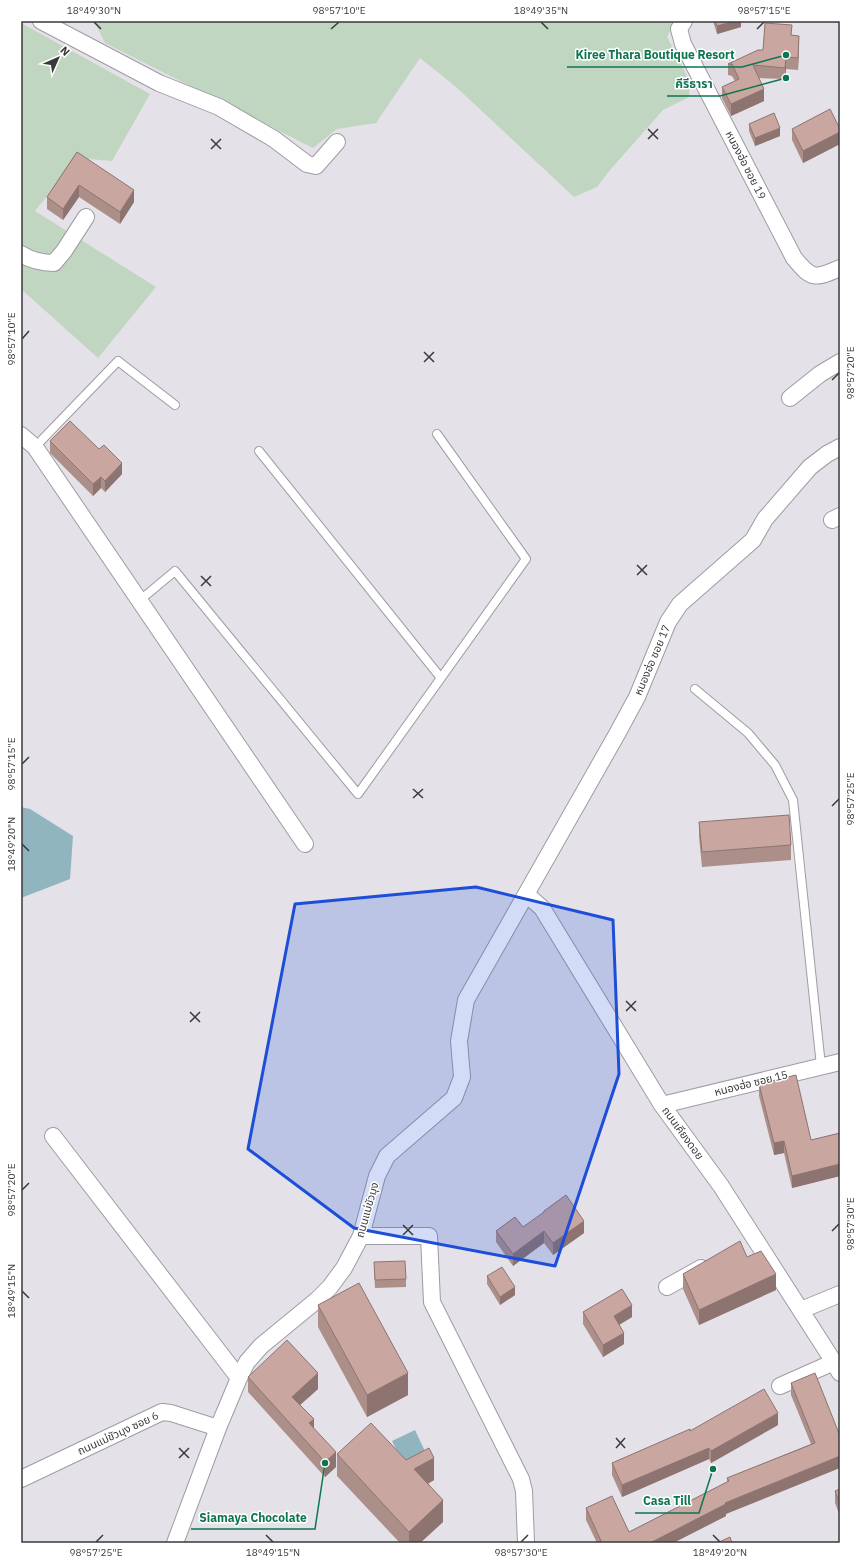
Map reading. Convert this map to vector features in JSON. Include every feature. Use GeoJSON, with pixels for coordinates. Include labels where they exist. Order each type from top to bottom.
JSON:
{"type":"FeatureCollection","features":[{"type":"Feature","properties":{"kind":"street"},"geometry":{"type":"LineString","coordinates":[[41,21],[159,83],[219,107],[274,139],[307,164],[316,166],[337,142]]}},
{"type":"Feature","properties":{"kind":"street","name":"หนองฮ่อ ซอย 19"},"geometry":{"type":"LineString","coordinates":[[684,21],[679,29],[683,44],[794,258],[806,273],[820,277],[840,268]]}},
{"type":"Feature","properties":{"kind":"street"},"geometry":{"type":"LineString","coordinates":[[21,254],[30,260],[42,263],[54,263],[64,251],[86,217]]}},
{"type":"Feature","properties":{"kind":"street"},"geometry":{"type":"LineString","coordinates":[[790,398],[820,374],[840,362]]}},
{"type":"Feature","properties":{"kind":"street"},"geometry":{"type":"LineString","coordinates":[[21,435],[35,447],[305,844]]}},
{"type":"Feature","properties":{"kind":"street","name":"หนองฮ่อ ซอย 17"},"geometry":{"type":"LineString","coordinates":[[526,894],[637,697],[668,622],[680,604],[753,540],[765,519],[810,468],[827,454],[840,447]]}},
{"type":"Feature","properties":{"kind":"street","name":"ถนนเคียงดอย"},"geometry":{"type":"LineString","coordinates":[[526,894],[542,908],[662,1105],[721,1186],[748,1241],[801,1310],[837,1368]]}},
{"type":"Feature","properties":{"kind":"street","name":"ถนนแม่ขัวมุง"},"geometry":{"type":"LineString","coordinates":[[178,1542],[218,1428],[247,1362],[261,1346],[317,1300],[330,1287],[344,1268],[361,1236],[377,1176],[387,1156],[454,1098],[462,1077],[459,1041],[466,1000],[526,894]]}},
{"type":"Feature","properties":{"kind":"street","name":"หนองฮ่อ ซอย 15"},"geometry":{"type":"LineString","coordinates":[[662,1105],[840,1062]]}},
{"type":"Feature","properties":{"kind":"street"},"geometry":{"type":"LineString","coordinates":[[53,1136],[239,1378]]}},
{"type":"Feature","properties":{"kind":"street"},"geometry":{"type":"LineString","coordinates":[[361,1236],[429,1236],[432,1302],[521,1479],[524,1491],[526,1543]]}},
{"type":"Feature","properties":{"kind":"street"},"geometry":{"type":"LineString","coordinates":[[667,1286],[714,1260]]}},
{"type":"Feature","properties":{"kind":"street"},"geometry":{"type":"LineString","coordinates":[[801,1310],[840,1294]]}},
{"type":"Feature","properties":{"kind":"street"},"geometry":{"type":"LineString","coordinates":[[780,1386],[837,1368]]}},
{"type":"Feature","properties":{"kind":"street","name":"ถนนแม่ขัวมุง ซอย 6"},"geometry":{"type":"LineString","coordinates":[[21,1479],[162,1412],[171,1413],[218,1428]]}},
{"type":"Feature","properties":{"kind":"lane"},"geometry":{"type":"LineString","coordinates":[[35,447],[118,361],[175,404]]}},
{"type":"Feature","properties":{"kind":"lane"},"geometry":{"type":"LineString","coordinates":[[139,601],[175,571],[358,794],[526,559],[437,434]]}},
{"type":"Feature","properties":{"kind":"lane"},"geometry":{"type":"LineString","coordinates":[[259,451],[441,678]]}},
{"type":"Feature","properties":{"kind":"lane"},"geometry":{"type":"LineString","coordinates":[[695,689],[748,733],[775,765],[793,800],[821,1066]]}},
{"type":"Feature","properties":{"kind":"highlighted area"},"geometry":{"type":"Polygon","coordinates":[[[476,887],[613,920],[619,1074],[555,1266],[354,1228],[248,1149],[295,904],[476,887]]]}},
{"type":"Feature","properties":{"kind":"green space"},"geometry":{"type":"Polygon","coordinates":[[[94,21],[675,21],[667,37],[690,82],[689,97],[663,110],[597,187],[574,197],[456,87],[420,58],[376,123],[337,129],[313,148],[105,43],[94,21]]]}},
{"type":"Feature","properties":{"kind":"green space"},"geometry":{"type":"Polygon","coordinates":[[[21,23],[150,94],[112,161],[78,158],[35,211],[156,287],[98,358],[21,289],[21,23]]]}},
{"type":"Feature","properties":{"kind":"water"},"geometry":{"type":"Polygon","coordinates":[[[21,807],[30,809],[73,836],[70,879],[21,898],[21,807]]]}},
{"type":"Feature","properties":{"kind":"water"},"geometry":{"type":"Polygon","coordinates":[[[415,1430],[430,1462],[408,1473],[392,1441],[415,1430]]]}},
{"type":"Feature","properties":{"kind":"building"},"geometry":{"type":"Polygon","coordinates":[[[715,21],[735,21],[717,26],[715,21]]]}},
{"type":"Feature","properties":{"kind":"building"},"geometry":{"type":"Polygon","coordinates":[[[765,23],[792,25],[791,35],[799,36],[798,58],[786,57],[785,68],[753,65],[764,89],[731,104],[722,87],[739,79],[732,64],[728,64],[758,50],[763,50],[765,23]]]}},
{"type":"Feature","properties":{"kind":"building"},"geometry":{"type":"Polygon","coordinates":[[[830,109],[840,132],[803,151],[792,129],[830,109]]]}},
{"type":"Feature","properties":{"kind":"building"},"geometry":{"type":"Polygon","coordinates":[[[774,113],[780,128],[755,138],[749,124],[774,113]]]}},
{"type":"Feature","properties":{"kind":"building"},"geometry":{"type":"Polygon","coordinates":[[[77,152],[134,190],[120,212],[79,185],[63,209],[47,197],[77,152]]]}},
{"type":"Feature","properties":{"kind":"building"},"geometry":{"type":"Polygon","coordinates":[[[70,421],[99,449],[104,445],[122,463],[105,481],[101,477],[93,484],[50,441],[70,421]]]}},
{"type":"Feature","properties":{"kind":"building"},"geometry":{"type":"Polygon","coordinates":[[[789,815],[791,845],[702,852],[699,822],[789,815]]]}},
{"type":"Feature","properties":{"kind":"building"},"geometry":{"type":"Polygon","coordinates":[[[796,1075],[811,1140],[840,1133],[840,1164],[792,1176],[784,1141],[774,1143],[759,1084],[796,1075]]]}},
{"type":"Feature","properties":{"kind":"building"},"geometry":{"type":"Polygon","coordinates":[[[566,1195],[584,1221],[553,1243],[544,1231],[513,1254],[496,1231],[515,1217],[523,1227],[566,1195]]]}},
{"type":"Feature","properties":{"kind":"building"},"geometry":{"type":"Polygon","coordinates":[[[740,1241],[747,1257],[761,1251],[776,1274],[699,1310],[683,1274],[740,1241]]]}},
{"type":"Feature","properties":{"kind":"building"},"geometry":{"type":"Polygon","coordinates":[[[405,1261],[406,1279],[375,1280],[374,1262],[405,1261]]]}},
{"type":"Feature","properties":{"kind":"building"},"geometry":{"type":"Polygon","coordinates":[[[502,1267],[515,1287],[500,1297],[487,1276],[502,1267]]]}},
{"type":"Feature","properties":{"kind":"building"},"geometry":{"type":"Polygon","coordinates":[[[359,1283],[408,1373],[367,1395],[318,1305],[359,1283]]]}},
{"type":"Feature","properties":{"kind":"building"},"geometry":{"type":"Polygon","coordinates":[[[622,1289],[632,1305],[614,1316],[624,1333],[603,1345],[583,1312],[622,1289]]]}},
{"type":"Feature","properties":{"kind":"building"},"geometry":{"type":"Polygon","coordinates":[[[287,1340],[318,1373],[292,1397],[314,1419],[309,1423],[336,1452],[325,1462],[248,1377],[287,1340]]]}},
{"type":"Feature","properties":{"kind":"building"},"geometry":{"type":"Polygon","coordinates":[[[815,1373],[840,1436],[840,1456],[725,1503],[726,1504],[650,1543],[602,1543],[586,1508],[612,1496],[629,1532],[729,1481],[727,1478],[815,1443],[791,1383],[815,1373]]]}},
{"type":"Feature","properties":{"kind":"building"},"geometry":{"type":"Polygon","coordinates":[[[764,1389],[778,1413],[711,1451],[709,1448],[622,1485],[612,1463],[690,1429],[690,1431],[764,1389]]]}},
{"type":"Feature","properties":{"kind":"building"},"geometry":{"type":"Polygon","coordinates":[[[371,1423],[406,1460],[429,1448],[434,1458],[414,1469],[443,1500],[409,1532],[337,1454],[371,1423]]]}},
{"type":"Feature","properties":{"kind":"building"},"geometry":{"type":"Polygon","coordinates":[[[840,1489],[840,1504],[835,1491],[840,1489]]]}},
{"type":"Feature","properties":{"kind":"building"},"geometry":{"type":"Polygon","coordinates":[[[730,1537],[732,1543],[717,1543],[730,1537]]]}},
{"type":"Feature","properties":{"kind":"place","name":"Kiree Thara Boutique Resort"},"geometry":{"type":"Point","coordinates":[786,55]}},
{"type":"Feature","properties":{"kind":"place","name":"คีรีธารา"},"geometry":{"type":"Point","coordinates":[786,78]}},
{"type":"Feature","properties":{"kind":"place","name":"Siamaya Chocolate"},"geometry":{"type":"Point","coordinates":[325,1463]}},
{"type":"Feature","properties":{"kind":"place","name":"Casa Till"},"geometry":{"type":"Point","coordinates":[713,1469]}}]}
